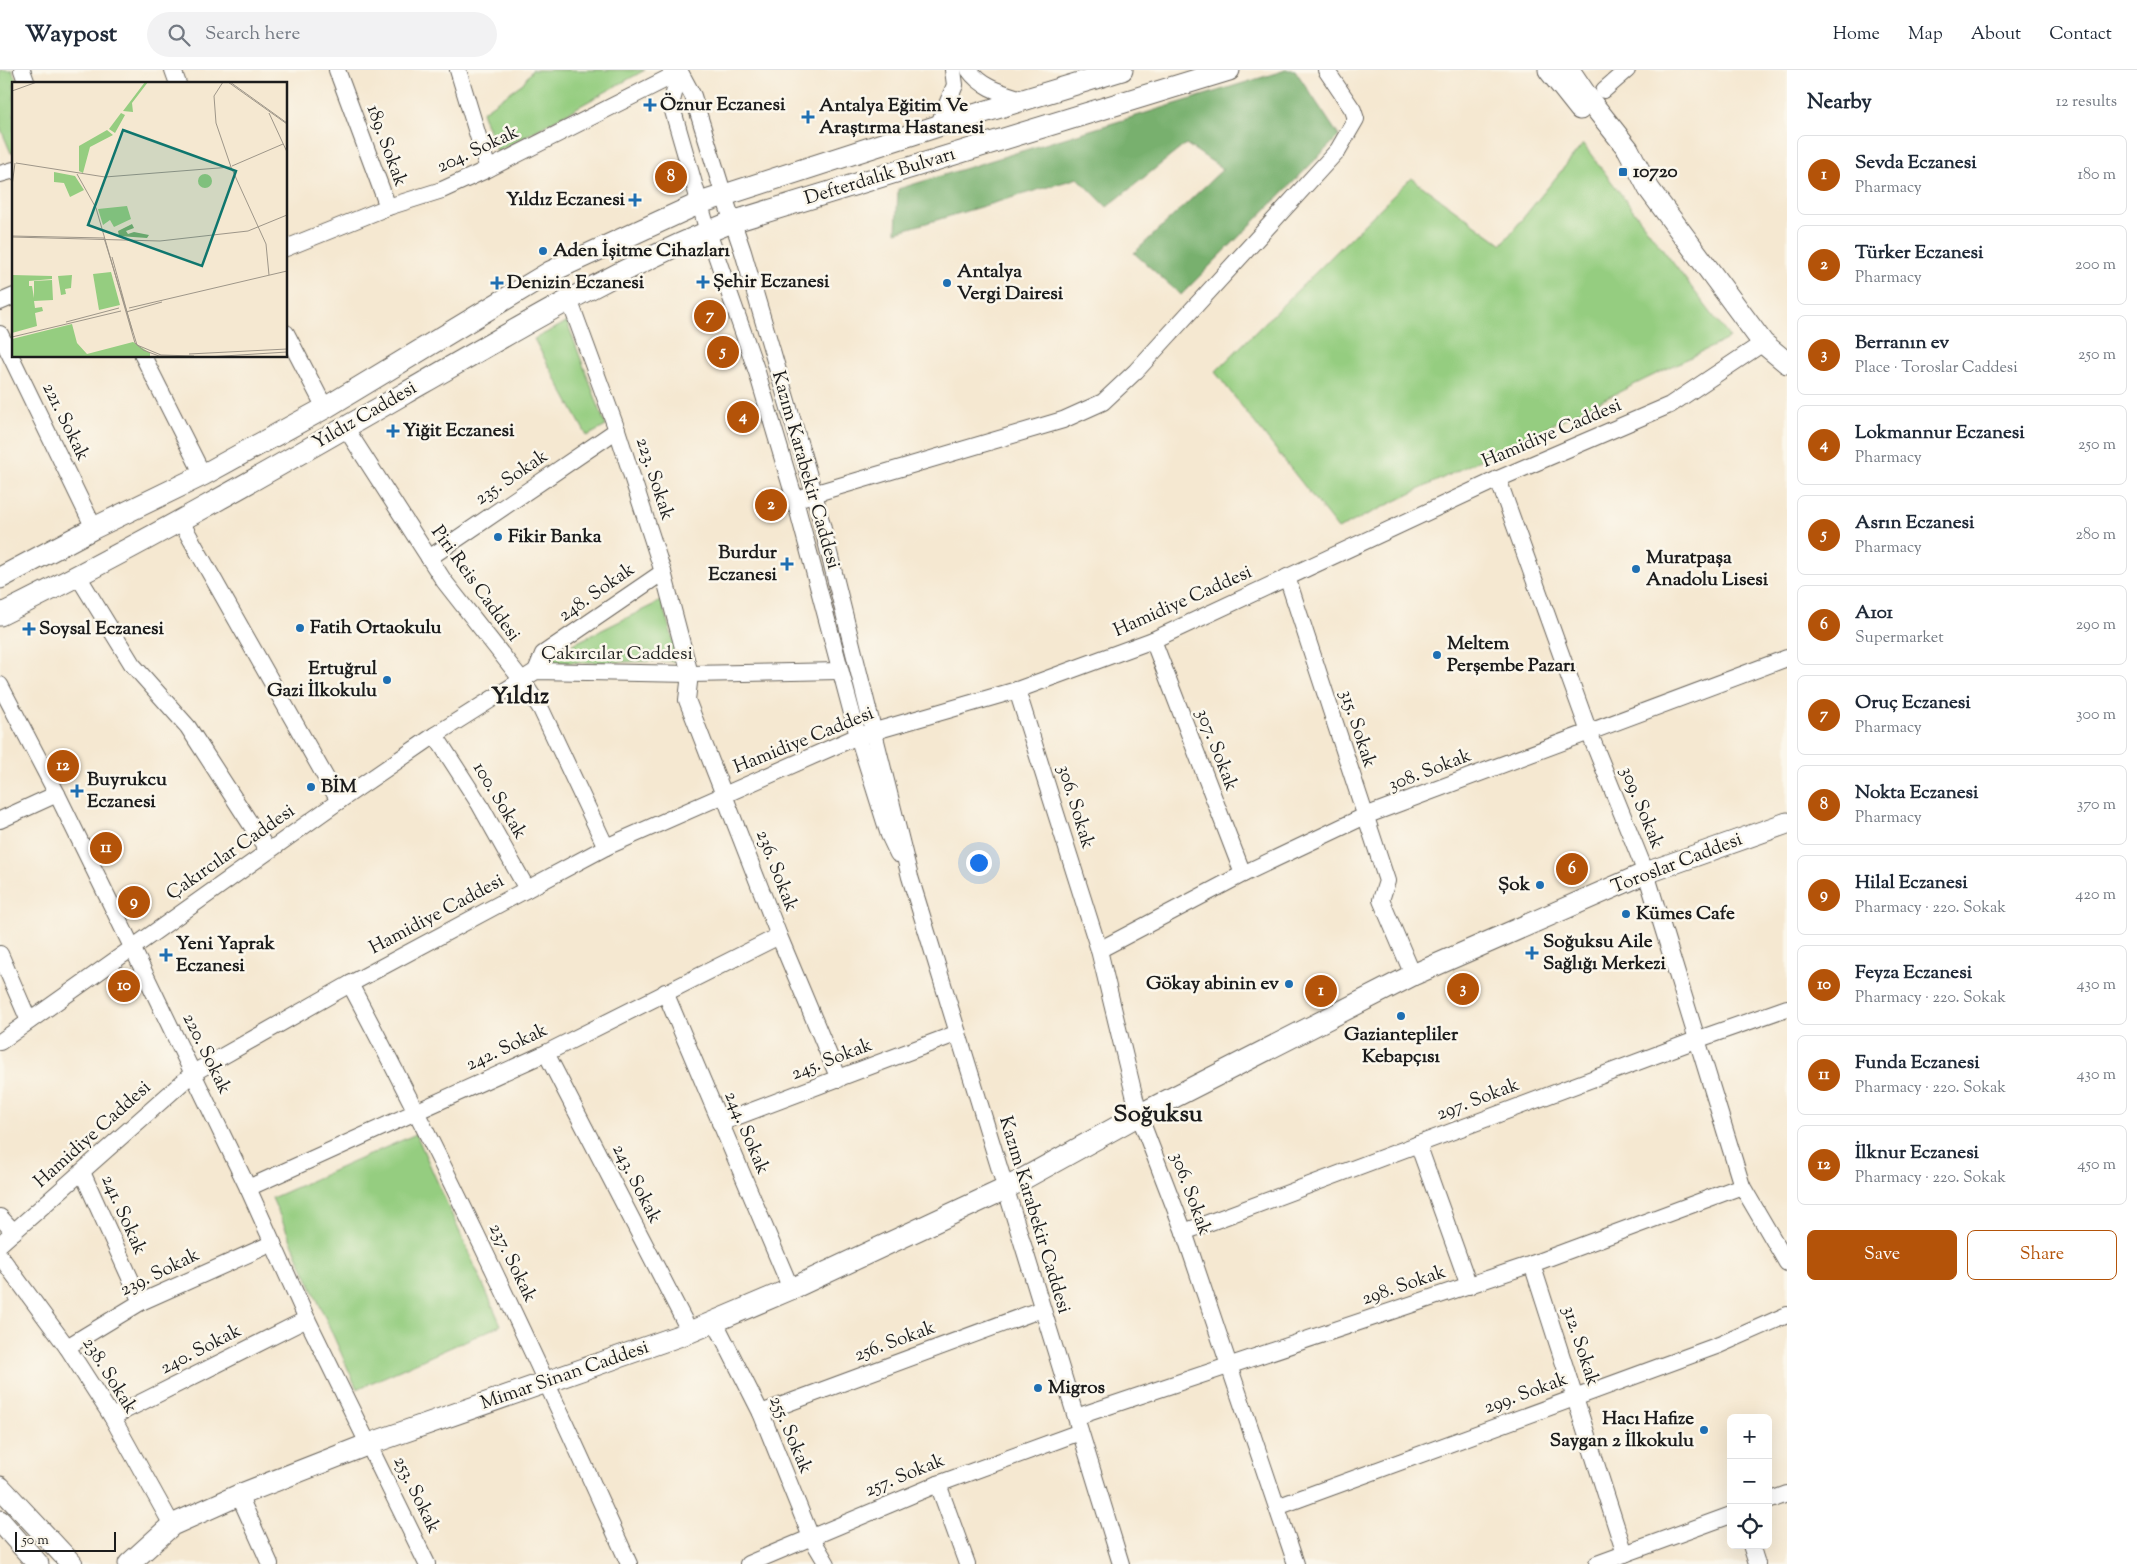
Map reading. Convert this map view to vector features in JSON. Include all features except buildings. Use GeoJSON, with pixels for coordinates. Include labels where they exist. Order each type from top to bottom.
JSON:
{"type":"FeatureCollection","features":[{"type":"Feature","properties":{"kind":"main road","name":"Defterdalık Bulvarı"},"geometry":{"type":"LineString","coordinates":[[724,196],[938,126],[1122,70]]}},
{"type":"Feature","properties":{"kind":"main road","name":"Defterdalık Bulvarı"},"geometry":{"type":"LineString","coordinates":[[732,222],[1229,70]]}},
{"type":"Feature","properties":{"kind":"main road"},"geometry":{"type":"LineString","coordinates":[[1549,70],[1616,157],[1649,189],[1764,342],[1787,363]]}},
{"type":"Feature","properties":{"kind":"main road"},"geometry":{"type":"LineString","coordinates":[[1569,70],[1590,101],[1628,149],[1649,189]]}},
{"type":"Feature","properties":{"kind":"main road","name":"Yıldız Caddesi"},"geometry":{"type":"LineString","coordinates":[[0,578],[94,528],[203,474],[325,408],[550,272],[700,203],[724,196]]}},
{"type":"Feature","properties":{"kind":"main road","name":"Yıldız Caddesi"},"geometry":{"type":"LineString","coordinates":[[0,615],[78,576],[180,520],[569,299],[732,222]]}},
{"type":"Feature","properties":{"kind":"main road","name":"Toroslar Caddesi"},"geometry":{"type":"LineString","coordinates":[[1005,1188],[1139,1115],[1413,975],[1646,873],[1787,823]]}},
{"type":"Feature","properties":{"kind":"main road","name":"Mimar Sinan Caddesi"},"geometry":{"type":"LineString","coordinates":[[129,1564],[172,1525],[239,1495],[368,1444],[547,1383],[716,1322],[791,1289],[1005,1188]]}},
{"type":"Feature","properties":{"kind":"main road"},"geometry":{"type":"LineString","coordinates":[[0,1487],[72,1564]]}},
{"type":"Feature","properties":{"kind":"main road"},"geometry":{"type":"LineString","coordinates":[[2,1527],[38,1564]]}},
{"type":"Feature","properties":{"kind":"street"},"geometry":{"type":"LineString","coordinates":[[22,70],[26,82]]}},
{"type":"Feature","properties":{"kind":"street"},"geometry":{"type":"LineString","coordinates":[[173,70],[177,82]]}},
{"type":"Feature","properties":{"kind":"street","name":"189. Sokak"},"geometry":{"type":"LineString","coordinates":[[337,70],[388,207]]}},
{"type":"Feature","properties":{"kind":"street"},"geometry":{"type":"LineString","coordinates":[[458,70],[488,169]]}},
{"type":"Feature","properties":{"kind":"street"},"geometry":{"type":"LineString","coordinates":[[938,126],[955,85],[953,70]]}},
{"type":"Feature","properties":{"kind":"street"},"geometry":{"type":"LineString","coordinates":[[968,70],[975,79],[991,89],[1025,100]]}},
{"type":"Feature","properties":{"kind":"street"},"geometry":{"type":"LineString","coordinates":[[795,500],[1062,420],[1104,402],[1142,364],[1338,150],[1356,119],[1353,110],[1326,70]]}},
{"type":"Feature","properties":{"kind":"street"},"geometry":{"type":"LineString","coordinates":[[1604,90],[1627,70]]}},
{"type":"Feature","properties":{"kind":"street","name":"204. Sokak"},"geometry":{"type":"LineString","coordinates":[[288,247],[388,207],[442,190],[488,169],[680,71]]}},
{"type":"Feature","properties":{"kind":"street","name":"Kazım Karabekir Caddesi"},"geometry":{"type":"LineString","coordinates":[[680,71],[693,96],[743,252],[814,493],[910,877],[1121,1564]]}},
{"type":"Feature","properties":{"kind":"street","name":"Kazım Karabekir Caddesi"},"geometry":{"type":"LineString","coordinates":[[680,71],[671,104],[708,232],[757,372],[795,500],[839,671],[858,736],[889,835],[910,877]]}},
{"type":"Feature","properties":{"kind":"street"},"geometry":{"type":"LineString","coordinates":[[0,302],[12,297]]}},
{"type":"Feature","properties":{"kind":"street","name":"223. Sokak"},"geometry":{"type":"LineString","coordinates":[[569,299],[617,430],[663,572],[690,674]]}},
{"type":"Feature","properties":{"kind":"street","name":"221. Sokak"},"geometry":{"type":"LineString","coordinates":[[0,334],[94,528]]}},
{"type":"Feature","properties":{"kind":"street"},"geometry":{"type":"LineString","coordinates":[[288,338],[325,408]]}},
{"type":"Feature","properties":{"kind":"street","name":"Hamidiye Caddesi"},"geometry":{"type":"LineString","coordinates":[[0,1244],[193,1072],[350,984],[606,847],[858,736],[1017,690],[1153,640],[1498,479],[1670,405],[1764,342]]}},
{"type":"Feature","properties":{"kind":"street"},"geometry":{"type":"LineString","coordinates":[[144,358],[203,474]]}},
{"type":"Feature","properties":{"kind":"street","name":"Piri Reis Caddesi"},"geometry":{"type":"LineString","coordinates":[[345,427],[444,581],[521,679],[541,709],[606,847]]}},
{"type":"Feature","properties":{"kind":"street","name":"235. Sokak"},"geometry":{"type":"LineString","coordinates":[[429,558],[617,430]]}},
{"type":"Feature","properties":{"kind":"street","name":"309. Sokak"},"geometry":{"type":"LineString","coordinates":[[1498,479],[1589,732],[1646,873],[1742,1186],[1787,1263]]}},
{"type":"Feature","properties":{"kind":"street"},"geometry":{"type":"LineString","coordinates":[[180,520],[339,801]]}},
{"type":"Feature","properties":{"kind":"street","name":"248. Sokak"},"geometry":{"type":"LineString","coordinates":[[536,671],[543,654],[663,572]]}},
{"type":"Feature","properties":{"kind":"street"},"geometry":{"type":"LineString","coordinates":[[78,576],[132,664],[188,727],[268,851]]}},
{"type":"Feature","properties":{"kind":"street","name":"315. Sokak"},"geometry":{"type":"LineString","coordinates":[[1287,577],[1388,881],[1381,900],[1413,975]]}},
{"type":"Feature","properties":{"kind":"street","name":"307. Sokak"},"geometry":{"type":"LineString","coordinates":[[1153,640],[1242,874]]}},
{"type":"Feature","properties":{"kind":"street","name":"308. Sokak"},"geometry":{"type":"LineString","coordinates":[[1099,950],[1242,874],[1365,816],[1787,658]]}},
{"type":"Feature","properties":{"kind":"street","name":"Çakırcılar Caddesi"},"geometry":{"type":"LineString","coordinates":[[0,1042],[339,801],[435,735],[536,671],[690,674],[839,671]]}},
{"type":"Feature","properties":{"kind":"street","name":"236. Sokak"},"geometry":{"type":"LineString","coordinates":[[690,674],[687,700],[726,795],[779,936],[839,1079]]}},
{"type":"Feature","properties":{"kind":"street","name":"220. Sokak"},"geometry":{"type":"LineString","coordinates":[[0,685],[57,794],[193,1072],[307,1319],[368,1444]]}},
{"type":"Feature","properties":{"kind":"street","name":"306. Sokak"},"geometry":{"type":"LineString","coordinates":[[1017,690],[1099,950],[1139,1115],[1184,1232],[1296,1564]]}},
{"type":"Feature","properties":{"kind":"street","name":"100. Sokak"},"geometry":{"type":"LineString","coordinates":[[435,735],[480,805],[527,889]]}},
{"type":"Feature","properties":{"kind":"street"},"geometry":{"type":"LineString","coordinates":[[0,820],[57,794]]}},
{"type":"Feature","properties":{"kind":"street","name":"242. Sokak"},"geometry":{"type":"LineString","coordinates":[[248,1188],[546,1053],[779,936]]}},
{"type":"Feature","properties":{"kind":"street"},"geometry":{"type":"LineString","coordinates":[[0,954],[29,1022]]}},
{"type":"Feature","properties":{"kind":"street","name":"237. Sokak"},"geometry":{"type":"LineString","coordinates":[[350,984],[418,1111],[547,1383],[629,1564]]}},
{"type":"Feature","properties":{"kind":"street","name":"244. Sokak"},"geometry":{"type":"LineString","coordinates":[[665,992],[791,1289]]}},
{"type":"Feature","properties":{"kind":"street","name":"297. Sokak"},"geometry":{"type":"LineString","coordinates":[[1184,1232],[1696,1040],[1787,1008]]}},
{"type":"Feature","properties":{"kind":"street","name":"245. Sokak"},"geometry":{"type":"LineString","coordinates":[[720,1123],[958,1033]]}},
{"type":"Feature","properties":{"kind":"street","name":"243. Sokak"},"geometry":{"type":"LineString","coordinates":[[546,1053],[690,1332]]}},
{"type":"Feature","properties":{"kind":"street"},"geometry":{"type":"LineString","coordinates":[[1418,1144],[1468,1286]]}},
{"type":"Feature","properties":{"kind":"street","name":"241. Sokak"},"geometry":{"type":"LineString","coordinates":[[82,1172],[141,1302]]}},
{"type":"Feature","properties":{"kind":"street","name":"298. Sokak"},"geometry":{"type":"LineString","coordinates":[[1078,1425],[1229,1366],[1532,1264],[1742,1186]]}},
{"type":"Feature","properties":{"kind":"street"},"geometry":{"type":"LineString","coordinates":[[0,1217],[14,1232]]}},
{"type":"Feature","properties":{"kind":"street","name":"239. Sokak"},"geometry":{"type":"LineString","coordinates":[[67,1347],[141,1302],[273,1243]]}},
{"type":"Feature","properties":{"kind":"street","name":"238. Sokak"},"geometry":{"type":"LineString","coordinates":[[0,1256],[67,1347],[112,1417],[172,1525]]}},
{"type":"Feature","properties":{"kind":"street","name":"312. Sokak"},"geometry":{"type":"LineString","coordinates":[[1532,1264],[1625,1554]]}},
{"type":"Feature","properties":{"kind":"street","name":"256. Sokak"},"geometry":{"type":"LineString","coordinates":[[761,1413],[1042,1309]]}},
{"type":"Feature","properties":{"kind":"street","name":"299. Sokak"},"geometry":{"type":"LineString","coordinates":[[1277,1507],[1719,1345],[1787,1315]]}},
{"type":"Feature","properties":{"kind":"street","name":"240. Sokak"},"geometry":{"type":"LineString","coordinates":[[112,1417],[307,1319]]}},
{"type":"Feature","properties":{"kind":"street","name":"255. Sokak"},"geometry":{"type":"LineString","coordinates":[[716,1322],[761,1413],[811,1537],[827,1564]]}},
{"type":"Feature","properties":{"kind":"street","name":"257. Sokak"},"geometry":{"type":"LineString","coordinates":[[748,1564],[1078,1425]]}},
{"type":"Feature","properties":{"kind":"street","name":"253. Sokak"},"geometry":{"type":"LineString","coordinates":[[368,1444],[427,1564]]}},
{"type":"Feature","properties":{"kind":"street"},"geometry":{"type":"LineString","coordinates":[[938,1484],[966,1564]]}},
{"type":"Feature","properties":{"kind":"street"},"geometry":{"type":"LineString","coordinates":[[1772,1500],[1787,1494]]}},
{"type":"Feature","properties":{"kind":"street"},"geometry":{"type":"LineString","coordinates":[[239,1495],[270,1564]]}},
{"type":"Feature","properties":{"kind":"street"},"geometry":{"type":"LineString","coordinates":[[1597,1564],[1727,1516]]}},
{"type":"Feature","properties":{"kind":"street"},"geometry":{"type":"LineString","coordinates":[[1752,1549],[1758,1564]]}},
{"type":"Feature","properties":{"kind":"green space"},"geometry":{"type":"Polygon","coordinates":[[[0,70],[12,70],[17,82],[12,82],[12,153],[0,127],[0,70]]]}},
{"type":"Feature","properties":{"kind":"green space"},"geometry":{"type":"Polygon","coordinates":[[[532,70],[645,70],[497,152],[482,112],[523,83],[532,70]]]}},
{"type":"Feature","properties":{"kind":"green space"},"geometry":{"type":"Polygon","coordinates":[[[1286,70],[1295,70],[1339,136],[1181,295],[1134,253],[1223,169],[1186,144],[1107,207],[1078,178],[896,232],[898,189],[1286,70]]]}},
{"type":"Feature","properties":{"kind":"green space"},"geometry":{"type":"Polygon","coordinates":[[[1583,144],[1730,338],[1338,529],[1215,372],[1411,178],[1502,244],[1583,144]]]}},
{"type":"Feature","properties":{"kind":"green space"},"geometry":{"type":"Polygon","coordinates":[[[567,322],[606,426],[587,436],[534,339],[567,322]]]}},
{"type":"Feature","properties":{"kind":"green space"},"geometry":{"type":"Polygon","coordinates":[[[661,601],[680,661],[554,663],[555,653],[661,601]]]}},
{"type":"Feature","properties":{"kind":"green space"},"geometry":{"type":"Polygon","coordinates":[[[416,1134],[501,1325],[357,1389],[272,1198],[416,1134]]]}},
{"type":"Feature","properties":{"kind":"place","name":"Öznur Eczanesi"},"geometry":{"type":"Point","coordinates":[650,105]}},
{"type":"Feature","properties":{"kind":"place","name":"Antalya Eğitim Ve Araştırma Hastanesi"},"geometry":{"type":"Point","coordinates":[808,117]}},
{"type":"Feature","properties":{"kind":"place","name":"10720"},"geometry":{"type":"Point","coordinates":[1623,172]}},
{"type":"Feature","properties":{"kind":"place","name":"Nokta Eczanesi"},"geometry":{"type":"Point","coordinates":[671,177]}},
{"type":"Feature","properties":{"kind":"place","name":"Yıldız Eczanesi"},"geometry":{"type":"Point","coordinates":[635,200]}},
{"type":"Feature","properties":{"kind":"place","name":"Aden İşitme Cihazları"},"geometry":{"type":"Point","coordinates":[543,251]}},
{"type":"Feature","properties":{"kind":"place","name":"Şehir Eczanesi"},"geometry":{"type":"Point","coordinates":[703,282]}},
{"type":"Feature","properties":{"kind":"place","name":"Denizin Eczanesi"},"geometry":{"type":"Point","coordinates":[497,283]}},
{"type":"Feature","properties":{"kind":"place","name":"Antalya Vergi Dairesi"},"geometry":{"type":"Point","coordinates":[947,283]}},
{"type":"Feature","properties":{"kind":"place","name":"Oruç Eczanesi"},"geometry":{"type":"Point","coordinates":[710,316]}},
{"type":"Feature","properties":{"kind":"place","name":"Asrın Eczanesi"},"geometry":{"type":"Point","coordinates":[723,352]}},
{"type":"Feature","properties":{"kind":"place","name":"Lokmannur Eczanesi"},"geometry":{"type":"Point","coordinates":[743,417]}},
{"type":"Feature","properties":{"kind":"place","name":"Yiğit Eczanesi"},"geometry":{"type":"Point","coordinates":[393,431]}},
{"type":"Feature","properties":{"kind":"place","name":"Türker Eczanesi"},"geometry":{"type":"Point","coordinates":[771,505]}},
{"type":"Feature","properties":{"kind":"place","name":"Fikir Banka"},"geometry":{"type":"Point","coordinates":[498,537]}},
{"type":"Feature","properties":{"kind":"place","name":"Burdur Eczanesi"},"geometry":{"type":"Point","coordinates":[787,564]}},
{"type":"Feature","properties":{"kind":"place","name":"Muratpaşa Anadolu Lisesi"},"geometry":{"type":"Point","coordinates":[1636,569]}},
{"type":"Feature","properties":{"kind":"place","name":"Fatih Ortaokulu"},"geometry":{"type":"Point","coordinates":[300,628]}},
{"type":"Feature","properties":{"kind":"place","name":"Soysal Eczanesi"},"geometry":{"type":"Point","coordinates":[29,629]}},
{"type":"Feature","properties":{"kind":"place","name":"Meltem Perşembe Pazarı"},"geometry":{"type":"Point","coordinates":[1437,655]}},
{"type":"Feature","properties":{"kind":"place","name":"Ertuğrul Gazi İlkokulu"},"geometry":{"type":"Point","coordinates":[387,680]}},
{"type":"Feature","properties":{"kind":"place","name":"İlknur Eczanesi"},"geometry":{"type":"Point","coordinates":[63,766]}},
{"type":"Feature","properties":{"kind":"place","name":"BİM"},"geometry":{"type":"Point","coordinates":[311,787]}},
{"type":"Feature","properties":{"kind":"place","name":"Buyrukcu Eczanesi"},"geometry":{"type":"Point","coordinates":[77,791]}},
{"type":"Feature","properties":{"kind":"place","name":"Funda Eczanesi"},"geometry":{"type":"Point","coordinates":[106,848]}},
{"type":"Feature","properties":{"kind":"place","name":"A101"},"geometry":{"type":"Point","coordinates":[1572,869]}},
{"type":"Feature","properties":{"kind":"place","name":"Şok"},"geometry":{"type":"Point","coordinates":[1540,885]}},
{"type":"Feature","properties":{"kind":"place","name":"Hilal Eczanesi"},"geometry":{"type":"Point","coordinates":[134,902]}},
{"type":"Feature","properties":{"kind":"place","name":"Kümes Cafe"},"geometry":{"type":"Point","coordinates":[1626,914]}},
{"type":"Feature","properties":{"kind":"place","name":"Soğuksu Aile Sağlığı Merkezi"},"geometry":{"type":"Point","coordinates":[1532,953]}},
{"type":"Feature","properties":{"kind":"place","name":"Yeni Yaprak Eczanesi"},"geometry":{"type":"Point","coordinates":[166,955]}},
{"type":"Feature","properties":{"kind":"place","name":"Gökay abinin ev"},"geometry":{"type":"Point","coordinates":[1289,984]}},
{"type":"Feature","properties":{"kind":"place","name":"Feyza Eczanesi"},"geometry":{"type":"Point","coordinates":[124,986]}},
{"type":"Feature","properties":{"kind":"place","name":"Berranın ev"},"geometry":{"type":"Point","coordinates":[1463,989]}},
{"type":"Feature","properties":{"kind":"place","name":"Sevda Eczanesi"},"geometry":{"type":"Point","coordinates":[1321,991]}},
{"type":"Feature","properties":{"kind":"place","name":"Gaziantepliler Kebapçısı"},"geometry":{"type":"Point","coordinates":[1401,1016]}},
{"type":"Feature","properties":{"kind":"place","name":"Migros"},"geometry":{"type":"Point","coordinates":[1038,1388]}},
{"type":"Feature","properties":{"kind":"place","name":"Hacı Hafize Saygan 2 İlkokulu"},"geometry":{"type":"Point","coordinates":[1704,1430]}},
{"type":"Feature","properties":{"kind":"district","name":"Yıldız"},"geometry":{"type":"Point","coordinates":[520,697]}},
{"type":"Feature","properties":{"kind":"district","name":"Soğuksu"},"geometry":{"type":"Point","coordinates":[1158,1115]}}]}
